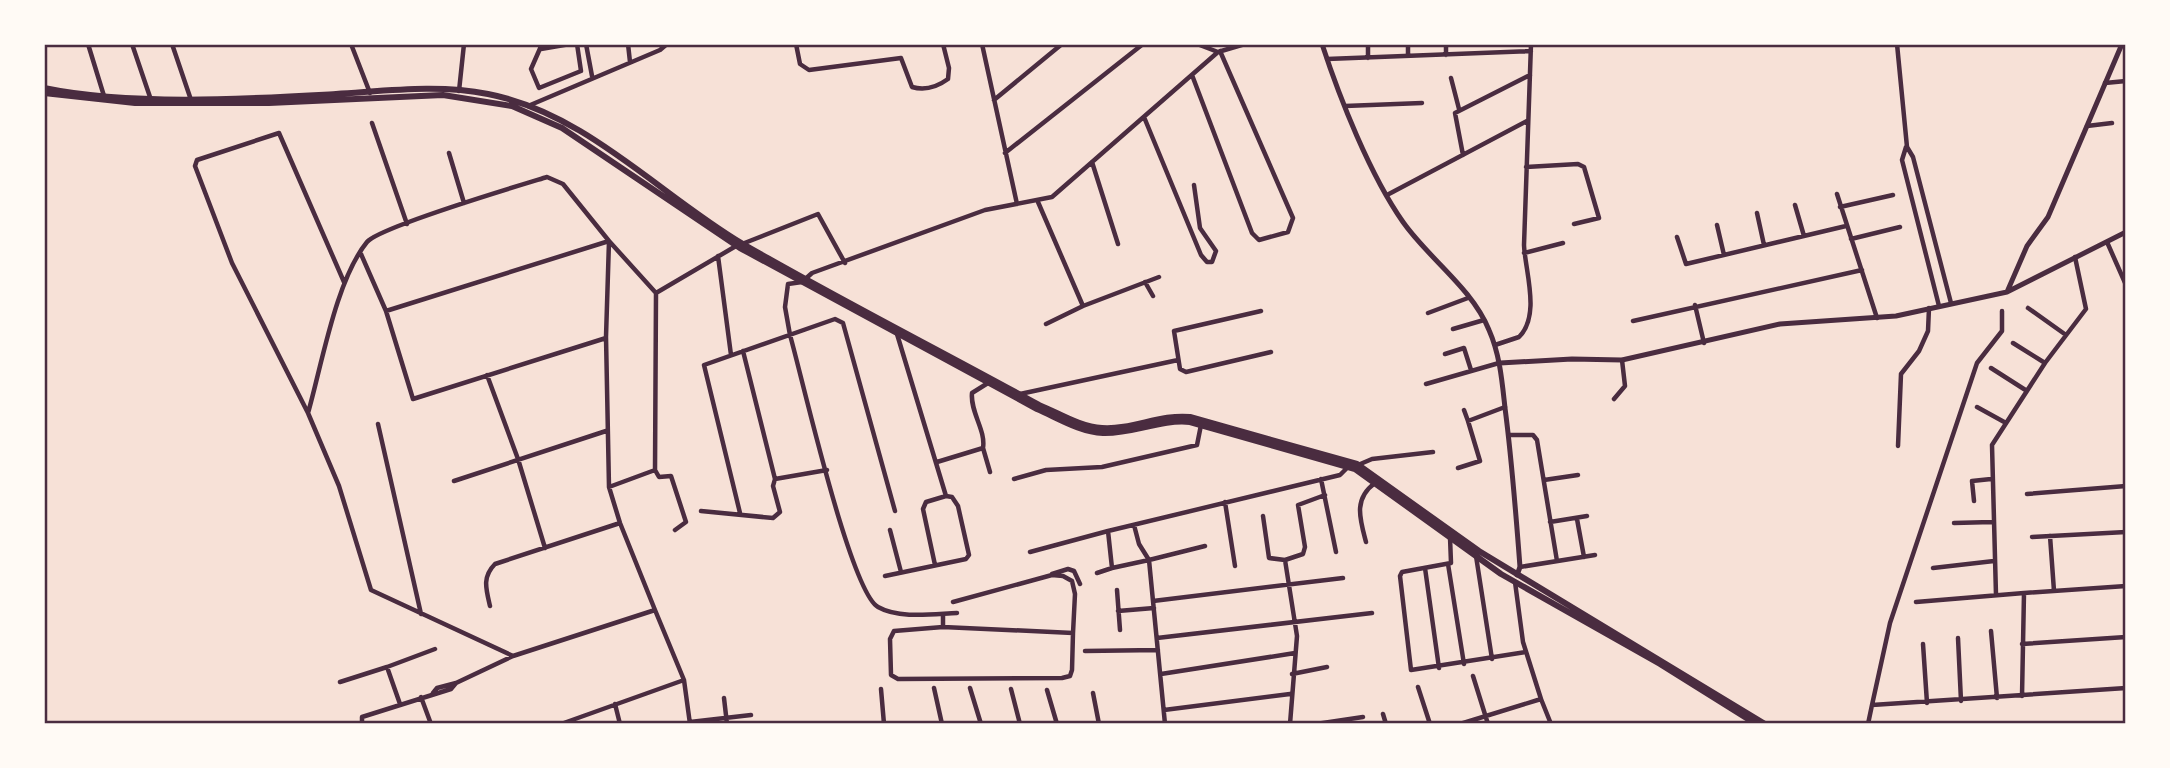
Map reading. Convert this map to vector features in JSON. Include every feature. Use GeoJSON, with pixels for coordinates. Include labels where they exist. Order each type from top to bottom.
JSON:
{"type":"FeatureCollection","features":[{"type":"Feature","properties":{"kind":"main road"},"geometry":{"type":"LineString","coordinates":[[44,88],[104,96],[150,97],[458,93],[501,97],[528,106],[579,132],[739,245]]}},
{"type":"Feature","properties":{"kind":"main road"},"geometry":{"type":"LineString","coordinates":[[44,93],[135,103],[269,103],[370,95]]}},
{"type":"Feature","properties":{"kind":"main road"},"geometry":{"type":"LineString","coordinates":[[458,93],[512,106],[562,128],[739,245],[1019,394],[1091,426],[1114,428],[1169,417],[1191,417],[1353,465],[1516,579],[1765,724]]}},
{"type":"Feature","properties":{"kind":"main road"},"geometry":{"type":"LineString","coordinates":[[804,280],[1037,409],[1090,431],[1115,432],[1178,421],[1353,465],[1476,555],[1756,724]]}},
{"type":"Feature","properties":{"kind":"street"},"geometry":{"type":"LineString","coordinates":[[88,44],[104,96]]}},
{"type":"Feature","properties":{"kind":"street"},"geometry":{"type":"LineString","coordinates":[[132,44],[150,97]]}},
{"type":"Feature","properties":{"kind":"street"},"geometry":{"type":"LineString","coordinates":[[172,44],[190,97]]}},
{"type":"Feature","properties":{"kind":"street"},"geometry":{"type":"LineString","coordinates":[[351,44],[370,95]]}},
{"type":"Feature","properties":{"kind":"street"},"geometry":{"type":"LineString","coordinates":[[458,93],[464,44]]}},
{"type":"Feature","properties":{"kind":"street"},"geometry":{"type":"LineString","coordinates":[[570,44],[541,46],[531,69],[539,88],[581,71],[577,44]]}},
{"type":"Feature","properties":{"kind":"street"},"geometry":{"type":"LineString","coordinates":[[586,44],[592,76]]}},
{"type":"Feature","properties":{"kind":"street"},"geometry":{"type":"LineString","coordinates":[[628,44],[630,62]]}},
{"type":"Feature","properties":{"kind":"street"},"geometry":{"type":"LineString","coordinates":[[528,106],[667,44]]}},
{"type":"Feature","properties":{"kind":"street"},"geometry":{"type":"LineString","coordinates":[[796,44],[800,64],[808,70],[901,58],[912,87],[919,89],[937,86],[948,79],[949,68],[943,44]]}},
{"type":"Feature","properties":{"kind":"street"},"geometry":{"type":"LineString","coordinates":[[982,44],[1017,204]]}},
{"type":"Feature","properties":{"kind":"street"},"geometry":{"type":"LineString","coordinates":[[994,100],[1062,44]]}},
{"type":"Feature","properties":{"kind":"street"},"geometry":{"type":"LineString","coordinates":[[1005,153],[1143,44]]}},
{"type":"Feature","properties":{"kind":"street"},"geometry":{"type":"LineString","coordinates":[[1197,44],[1218,51]]}},
{"type":"Feature","properties":{"kind":"street"},"geometry":{"type":"LineString","coordinates":[[1192,75],[1252,233],[1259,240],[1288,232],[1293,218],[1218,51],[1212,44]]}},
{"type":"Feature","properties":{"kind":"street"},"geometry":{"type":"LineString","coordinates":[[957,613],[888,611],[876,606],[868,597],[844,538],[790,335],[785,295],[788,284],[985,210],[1038,202],[1052,197],[1218,51],[1245,44]]}},
{"type":"Feature","properties":{"kind":"street"},"geometry":{"type":"LineString","coordinates":[[1322,44],[1345,106],[1387,195],[1410,232],[1484,320],[1495,345],[1500,363],[1509,435],[1520,567],[1516,579],[1526,652],[1551,724]]}},
{"type":"Feature","properties":{"kind":"street"},"geometry":{"type":"LineString","coordinates":[[1368,44],[1368,58]]}},
{"type":"Feature","properties":{"kind":"street"},"geometry":{"type":"LineString","coordinates":[[1408,44],[1408,56]]}},
{"type":"Feature","properties":{"kind":"street"},"geometry":{"type":"LineString","coordinates":[[1446,44],[1446,55]]}},
{"type":"Feature","properties":{"kind":"street"},"geometry":{"type":"LineString","coordinates":[[1496,44],[1496,53]]}},
{"type":"Feature","properties":{"kind":"street"},"geometry":{"type":"LineString","coordinates":[[1495,345],[1520,337],[1526,328],[1530,292],[1524,253],[1531,44]]}},
{"type":"Feature","properties":{"kind":"street"},"geometry":{"type":"LineString","coordinates":[[1897,44],[1907,147],[1913,157],[1951,303]]}},
{"type":"Feature","properties":{"kind":"street"},"geometry":{"type":"LineString","coordinates":[[2007,292],[2026,246],[2048,217],[2122,44]]}},
{"type":"Feature","properties":{"kind":"street"},"geometry":{"type":"LineString","coordinates":[[1327,59],[1531,51]]}},
{"type":"Feature","properties":{"kind":"street"},"geometry":{"type":"LineString","coordinates":[[1463,155],[1454,116],[1459,109],[1530,75]]}},
{"type":"Feature","properties":{"kind":"street"},"geometry":{"type":"LineString","coordinates":[[1451,78],[1459,109]]}},
{"type":"Feature","properties":{"kind":"street"},"geometry":{"type":"LineString","coordinates":[[2105,83],[2126,81]]}},
{"type":"Feature","properties":{"kind":"street"},"geometry":{"type":"LineString","coordinates":[[1345,106],[1422,103]]}},
{"type":"Feature","properties":{"kind":"street"},"geometry":{"type":"LineString","coordinates":[[1144,117],[1201,255],[1207,262],[1212,262],[1217,256],[1216,251],[1200,228],[1194,185]]}},
{"type":"Feature","properties":{"kind":"street"},"geometry":{"type":"LineString","coordinates":[[1387,195],[1527,121]]}},
{"type":"Feature","properties":{"kind":"street"},"geometry":{"type":"LineString","coordinates":[[372,122],[407,224]]}},
{"type":"Feature","properties":{"kind":"street"},"geometry":{"type":"LineString","coordinates":[[2086,126],[2112,122]]}},
{"type":"Feature","properties":{"kind":"street"},"geometry":{"type":"LineString","coordinates":[[344,282],[279,133],[197,160],[195,166],[232,263],[308,412],[339,486],[370,590],[513,656]]}},
{"type":"Feature","properties":{"kind":"street"},"geometry":{"type":"LineString","coordinates":[[1907,147],[1902,160],[1938,306]]}},
{"type":"Feature","properties":{"kind":"street"},"geometry":{"type":"LineString","coordinates":[[449,153],[464,203]]}},
{"type":"Feature","properties":{"kind":"street"},"geometry":{"type":"LineString","coordinates":[[1092,162],[1118,244]]}},
{"type":"Feature","properties":{"kind":"street"},"geometry":{"type":"LineString","coordinates":[[1526,167],[1578,164],[1584,167],[1599,215],[1597,219],[1574,224]]}},
{"type":"Feature","properties":{"kind":"street"},"geometry":{"type":"LineString","coordinates":[[308,412],[344,282],[368,240],[464,203],[547,177],[563,184],[656,293],[655,470],[659,477],[671,475],[680,499],[687,522],[675,530]]}},
{"type":"Feature","properties":{"kind":"street"},"geometry":{"type":"LineString","coordinates":[[1837,194],[1878,319]]}},
{"type":"Feature","properties":{"kind":"street"},"geometry":{"type":"LineString","coordinates":[[1840,206],[1893,195]]}},
{"type":"Feature","properties":{"kind":"street"},"geometry":{"type":"LineString","coordinates":[[1038,202],[1083,306]]}},
{"type":"Feature","properties":{"kind":"street"},"geometry":{"type":"LineString","coordinates":[[1795,205],[1804,236]]}},
{"type":"Feature","properties":{"kind":"street"},"geometry":{"type":"LineString","coordinates":[[1757,213],[1763,245]]}},
{"type":"Feature","properties":{"kind":"street"},"geometry":{"type":"LineString","coordinates":[[656,293],[739,245],[818,214],[845,263]]}},
{"type":"Feature","properties":{"kind":"street"},"geometry":{"type":"LineString","coordinates":[[1717,225],[1724,254]]}},
{"type":"Feature","properties":{"kind":"street"},"geometry":{"type":"LineString","coordinates":[[1677,237],[1683,263],[1846,226]]}},
{"type":"Feature","properties":{"kind":"street"},"geometry":{"type":"LineString","coordinates":[[1851,239],[1899,227]]}},
{"type":"Feature","properties":{"kind":"street"},"geometry":{"type":"LineString","coordinates":[[1426,384],[1500,363],[1572,359],[1622,360],[1780,324],[1878,319],[2007,292],[2126,232]]}},
{"type":"Feature","properties":{"kind":"street"},"geometry":{"type":"LineString","coordinates":[[386,311],[609,241]]}},
{"type":"Feature","properties":{"kind":"street"},"geometry":{"type":"LineString","coordinates":[[609,241],[606,431],[610,487],[620,523],[684,680],[690,723],[726,721],[751,715]]}},
{"type":"Feature","properties":{"kind":"street"},"geometry":{"type":"LineString","coordinates":[[2107,242],[2126,285]]}},
{"type":"Feature","properties":{"kind":"street"},"geometry":{"type":"LineString","coordinates":[[1524,253],[1563,243]]}},
{"type":"Feature","properties":{"kind":"street"},"geometry":{"type":"LineString","coordinates":[[361,254],[386,311],[413,399],[606,337]]}},
{"type":"Feature","properties":{"kind":"street"},"geometry":{"type":"LineString","coordinates":[[718,256],[731,356]]}},
{"type":"Feature","properties":{"kind":"street"},"geometry":{"type":"LineString","coordinates":[[1996,595],[1992,445],[2045,363],[2086,309],[2075,256]]}},
{"type":"Feature","properties":{"kind":"street"},"geometry":{"type":"LineString","coordinates":[[1633,321],[1695,304],[1862,270]]}},
{"type":"Feature","properties":{"kind":"street"},"geometry":{"type":"LineString","coordinates":[[1046,324],[1083,306],[1159,277]]}},
{"type":"Feature","properties":{"kind":"street"},"geometry":{"type":"LineString","coordinates":[[1145,282],[1153,296]]}},
{"type":"Feature","properties":{"kind":"street"},"geometry":{"type":"LineString","coordinates":[[1428,313],[1468,298]]}},
{"type":"Feature","properties":{"kind":"street"},"geometry":{"type":"LineString","coordinates":[[1695,304],[1704,342]]}},
{"type":"Feature","properties":{"kind":"street"},"geometry":{"type":"LineString","coordinates":[[1898,446],[1901,374],[1919,351],[1928,331],[1929,308]]}},
{"type":"Feature","properties":{"kind":"street"},"geometry":{"type":"LineString","coordinates":[[2028,308],[2067,335]]}},
{"type":"Feature","properties":{"kind":"street"},"geometry":{"type":"LineString","coordinates":[[1261,311],[1177,329],[1173,334],[1180,369],[1186,372],[1271,352]]}},
{"type":"Feature","properties":{"kind":"street"},"geometry":{"type":"LineString","coordinates":[[1868,724],[1898,598],[1977,363],[2002,331],[2002,312]]}},
{"type":"Feature","properties":{"kind":"street"},"geometry":{"type":"LineString","coordinates":[[740,513],[704,365],[835,319],[843,323],[895,511]]}},
{"type":"Feature","properties":{"kind":"street"},"geometry":{"type":"LineString","coordinates":[[1453,329],[1484,320]]}},
{"type":"Feature","properties":{"kind":"street"},"geometry":{"type":"LineString","coordinates":[[897,333],[946,496]]}},
{"type":"Feature","properties":{"kind":"street"},"geometry":{"type":"LineString","coordinates":[[2014,343],[2045,363]]}},
{"type":"Feature","properties":{"kind":"street"},"geometry":{"type":"LineString","coordinates":[[1445,354],[1464,348],[1471,370]]}},
{"type":"Feature","properties":{"kind":"street"},"geometry":{"type":"LineString","coordinates":[[701,511],[778,516],[780,512],[775,479],[743,351]]}},
{"type":"Feature","properties":{"kind":"street"},"geometry":{"type":"LineString","coordinates":[[1019,394],[1178,360]]}},
{"type":"Feature","properties":{"kind":"street"},"geometry":{"type":"LineString","coordinates":[[1614,399],[1625,386],[1622,360]]}},
{"type":"Feature","properties":{"kind":"street"},"geometry":{"type":"LineString","coordinates":[[1991,368],[2027,391]]}},
{"type":"Feature","properties":{"kind":"street"},"geometry":{"type":"LineString","coordinates":[[488,375],[518,459],[545,548]]}},
{"type":"Feature","properties":{"kind":"street"},"geometry":{"type":"LineString","coordinates":[[988,383],[972,393],[971,401],[984,441],[982,448],[990,472]]}},
{"type":"Feature","properties":{"kind":"street"},"geometry":{"type":"LineString","coordinates":[[1468,421],[1505,407]]}},
{"type":"Feature","properties":{"kind":"street"},"geometry":{"type":"LineString","coordinates":[[1977,407],[2006,423]]}},
{"type":"Feature","properties":{"kind":"street"},"geometry":{"type":"LineString","coordinates":[[1458,468],[1480,461],[1464,410]]}},
{"type":"Feature","properties":{"kind":"street"},"geometry":{"type":"LineString","coordinates":[[379,424],[422,615]]}},
{"type":"Feature","properties":{"kind":"street"},"geometry":{"type":"LineString","coordinates":[[1014,479],[1046,470],[1102,467],[1197,445],[1201,425]]}},
{"type":"Feature","properties":{"kind":"street"},"geometry":{"type":"LineString","coordinates":[[454,481],[606,431]]}},
{"type":"Feature","properties":{"kind":"street"},"geometry":{"type":"LineString","coordinates":[[1509,435],[1535,436],[1557,561]]}},
{"type":"Feature","properties":{"kind":"street"},"geometry":{"type":"LineString","coordinates":[[937,462],[982,448]]}},
{"type":"Feature","properties":{"kind":"street"},"geometry":{"type":"LineString","coordinates":[[1030,552],[1340,475],[1353,465],[1372,459],[1433,452]]}},
{"type":"Feature","properties":{"kind":"street"},"geometry":{"type":"LineString","coordinates":[[610,487],[655,470]]}},
{"type":"Feature","properties":{"kind":"street"},"geometry":{"type":"LineString","coordinates":[[775,479],[827,470]]}},
{"type":"Feature","properties":{"kind":"street"},"geometry":{"type":"LineString","coordinates":[[1544,481],[1578,475]]}},
{"type":"Feature","properties":{"kind":"street"},"geometry":{"type":"LineString","coordinates":[[1321,479],[1336,552]]}},
{"type":"Feature","properties":{"kind":"street"},"geometry":{"type":"LineString","coordinates":[[1974,501],[1972,481],[1991,479]]}},
{"type":"Feature","properties":{"kind":"street"},"geometry":{"type":"LineString","coordinates":[[1366,542],[1359,505],[1363,492],[1376,483]]}},
{"type":"Feature","properties":{"kind":"street"},"geometry":{"type":"LineString","coordinates":[[2026,494],[2126,486]]}},
{"type":"Feature","properties":{"kind":"street"},"geometry":{"type":"LineString","coordinates":[[1263,516],[1269,558],[1285,559],[1303,554],[1305,547],[1298,505],[1325,495]]}},
{"type":"Feature","properties":{"kind":"street"},"geometry":{"type":"LineString","coordinates":[[885,576],[966,559],[969,555],[958,506],[952,497],[946,496],[924,504],[935,565]]}},
{"type":"Feature","properties":{"kind":"street"},"geometry":{"type":"LineString","coordinates":[[1225,502],[1235,566]]}},
{"type":"Feature","properties":{"kind":"street"},"geometry":{"type":"LineString","coordinates":[[1550,522],[1587,516]]}},
{"type":"Feature","properties":{"kind":"street"},"geometry":{"type":"LineString","coordinates":[[1577,519],[1584,557]]}},
{"type":"Feature","properties":{"kind":"street"},"geometry":{"type":"LineString","coordinates":[[1954,523],[1992,522]]}},
{"type":"Feature","properties":{"kind":"street"},"geometry":{"type":"LineString","coordinates":[[490,606],[485,585],[486,575],[491,568],[620,523]]}},
{"type":"Feature","properties":{"kind":"street"},"geometry":{"type":"LineString","coordinates":[[1134,525],[1139,544],[1149,559],[1165,724]]}},
{"type":"Feature","properties":{"kind":"street"},"geometry":{"type":"LineString","coordinates":[[890,530],[901,572]]}},
{"type":"Feature","properties":{"kind":"street"},"geometry":{"type":"LineString","coordinates":[[1108,531],[1112,568]]}},
{"type":"Feature","properties":{"kind":"street"},"geometry":{"type":"LineString","coordinates":[[2032,537],[2126,532]]}},
{"type":"Feature","properties":{"kind":"street"},"geometry":{"type":"LineString","coordinates":[[2050,536],[2054,591]]}},
{"type":"Feature","properties":{"kind":"street"},"geometry":{"type":"LineString","coordinates":[[1450,537],[1452,559],[1448,564],[1400,576],[1410,668],[1414,671],[1439,668],[1526,652]]}},
{"type":"Feature","properties":{"kind":"street"},"geometry":{"type":"LineString","coordinates":[[1097,573],[1205,546]]}},
{"type":"Feature","properties":{"kind":"street"},"geometry":{"type":"LineString","coordinates":[[1476,555],[1492,659]]}},
{"type":"Feature","properties":{"kind":"street"},"geometry":{"type":"LineString","coordinates":[[1520,567],[1595,555]]}},
{"type":"Feature","properties":{"kind":"street"},"geometry":{"type":"LineString","coordinates":[[1285,559],[1297,636],[1290,694],[1290,724]]}},
{"type":"Feature","properties":{"kind":"street"},"geometry":{"type":"LineString","coordinates":[[1933,568],[1994,561]]}},
{"type":"Feature","properties":{"kind":"street"},"geometry":{"type":"LineString","coordinates":[[1448,564],[1464,664]]}},
{"type":"Feature","properties":{"kind":"street"},"geometry":{"type":"LineString","coordinates":[[1425,568],[1439,668]]}},
{"type":"Feature","properties":{"kind":"street"},"geometry":{"type":"LineString","coordinates":[[1052,575],[1057,571],[1074,571],[1080,584]]}},
{"type":"Feature","properties":{"kind":"street"},"geometry":{"type":"LineString","coordinates":[[953,602],[1052,575],[1063,576],[1072,581],[1075,594],[1072,670],[1070,676],[898,679],[891,674],[890,639],[894,631],[943,627],[1073,633]]}},
{"type":"Feature","properties":{"kind":"street"},"geometry":{"type":"LineString","coordinates":[[1153,601],[1343,578]]}},
{"type":"Feature","properties":{"kind":"street"},"geometry":{"type":"LineString","coordinates":[[1916,602],[2126,586]]}},
{"type":"Feature","properties":{"kind":"street"},"geometry":{"type":"LineString","coordinates":[[1117,590],[1120,630]]}},
{"type":"Feature","properties":{"kind":"street"},"geometry":{"type":"LineString","coordinates":[[2022,696],[2024,593]]}},
{"type":"Feature","properties":{"kind":"street"},"geometry":{"type":"LineString","coordinates":[[1118,611],[1154,608]]}},
{"type":"Feature","properties":{"kind":"street"},"geometry":{"type":"LineString","coordinates":[[362,724],[362,717],[451,689],[456,683],[513,656],[655,610]]}},
{"type":"Feature","properties":{"kind":"street"},"geometry":{"type":"LineString","coordinates":[[1157,638],[1373,613]]}},
{"type":"Feature","properties":{"kind":"street"},"geometry":{"type":"LineString","coordinates":[[943,614],[943,627]]}},
{"type":"Feature","properties":{"kind":"street"},"geometry":{"type":"LineString","coordinates":[[1991,631],[1997,698]]}},
{"type":"Feature","properties":{"kind":"street"},"geometry":{"type":"LineString","coordinates":[[2022,644],[2126,637]]}},
{"type":"Feature","properties":{"kind":"street"},"geometry":{"type":"LineString","coordinates":[[1958,638],[1961,701]]}},
{"type":"Feature","properties":{"kind":"street"},"geometry":{"type":"LineString","coordinates":[[1923,644],[1927,703]]}},
{"type":"Feature","properties":{"kind":"street"},"geometry":{"type":"LineString","coordinates":[[341,682],[435,649]]}},
{"type":"Feature","properties":{"kind":"street"},"geometry":{"type":"LineString","coordinates":[[1086,651],[1158,650]]}},
{"type":"Feature","properties":{"kind":"street"},"geometry":{"type":"LineString","coordinates":[[1161,674],[1295,653]]}},
{"type":"Feature","properties":{"kind":"street"},"geometry":{"type":"LineString","coordinates":[[387,667],[400,704]]}},
{"type":"Feature","properties":{"kind":"street"},"geometry":{"type":"LineString","coordinates":[[1292,674],[1327,667]]}},
{"type":"Feature","properties":{"kind":"street"},"geometry":{"type":"LineString","coordinates":[[1473,676],[1488,724]]}},
{"type":"Feature","properties":{"kind":"street"},"geometry":{"type":"LineString","coordinates":[[561,724],[684,680]]}},
{"type":"Feature","properties":{"kind":"street"},"geometry":{"type":"LineString","coordinates":[[1418,687],[1430,724]]}},
{"type":"Feature","properties":{"kind":"street"},"geometry":{"type":"LineString","coordinates":[[934,688],[942,724]]}},
{"type":"Feature","properties":{"kind":"street"},"geometry":{"type":"LineString","coordinates":[[970,688],[981,724]]}},
{"type":"Feature","properties":{"kind":"street"},"geometry":{"type":"LineString","coordinates":[[1872,705],[2126,688]]}},
{"type":"Feature","properties":{"kind":"street"},"geometry":{"type":"LineString","coordinates":[[881,689],[884,724]]}},
{"type":"Feature","properties":{"kind":"street"},"geometry":{"type":"LineString","coordinates":[[1011,689],[1020,724]]}},
{"type":"Feature","properties":{"kind":"street"},"geometry":{"type":"LineString","coordinates":[[1047,690],[1057,724]]}},
{"type":"Feature","properties":{"kind":"street"},"geometry":{"type":"LineString","coordinates":[[1093,693],[1099,724]]}},
{"type":"Feature","properties":{"kind":"street"},"geometry":{"type":"LineString","coordinates":[[1164,710],[1290,694]]}},
{"type":"Feature","properties":{"kind":"street"},"geometry":{"type":"LineString","coordinates":[[421,697],[431,724]]}},
{"type":"Feature","properties":{"kind":"street"},"geometry":{"type":"LineString","coordinates":[[724,698],[726,721]]}},
{"type":"Feature","properties":{"kind":"street"},"geometry":{"type":"LineString","coordinates":[[1460,724],[1541,699]]}},
{"type":"Feature","properties":{"kind":"street"},"geometry":{"type":"LineString","coordinates":[[615,704],[620,724]]}},
{"type":"Feature","properties":{"kind":"street"},"geometry":{"type":"LineString","coordinates":[[1383,714],[1386,724]]}},
{"type":"Feature","properties":{"kind":"street"},"geometry":{"type":"LineString","coordinates":[[1316,724],[1363,716]]}}]}
